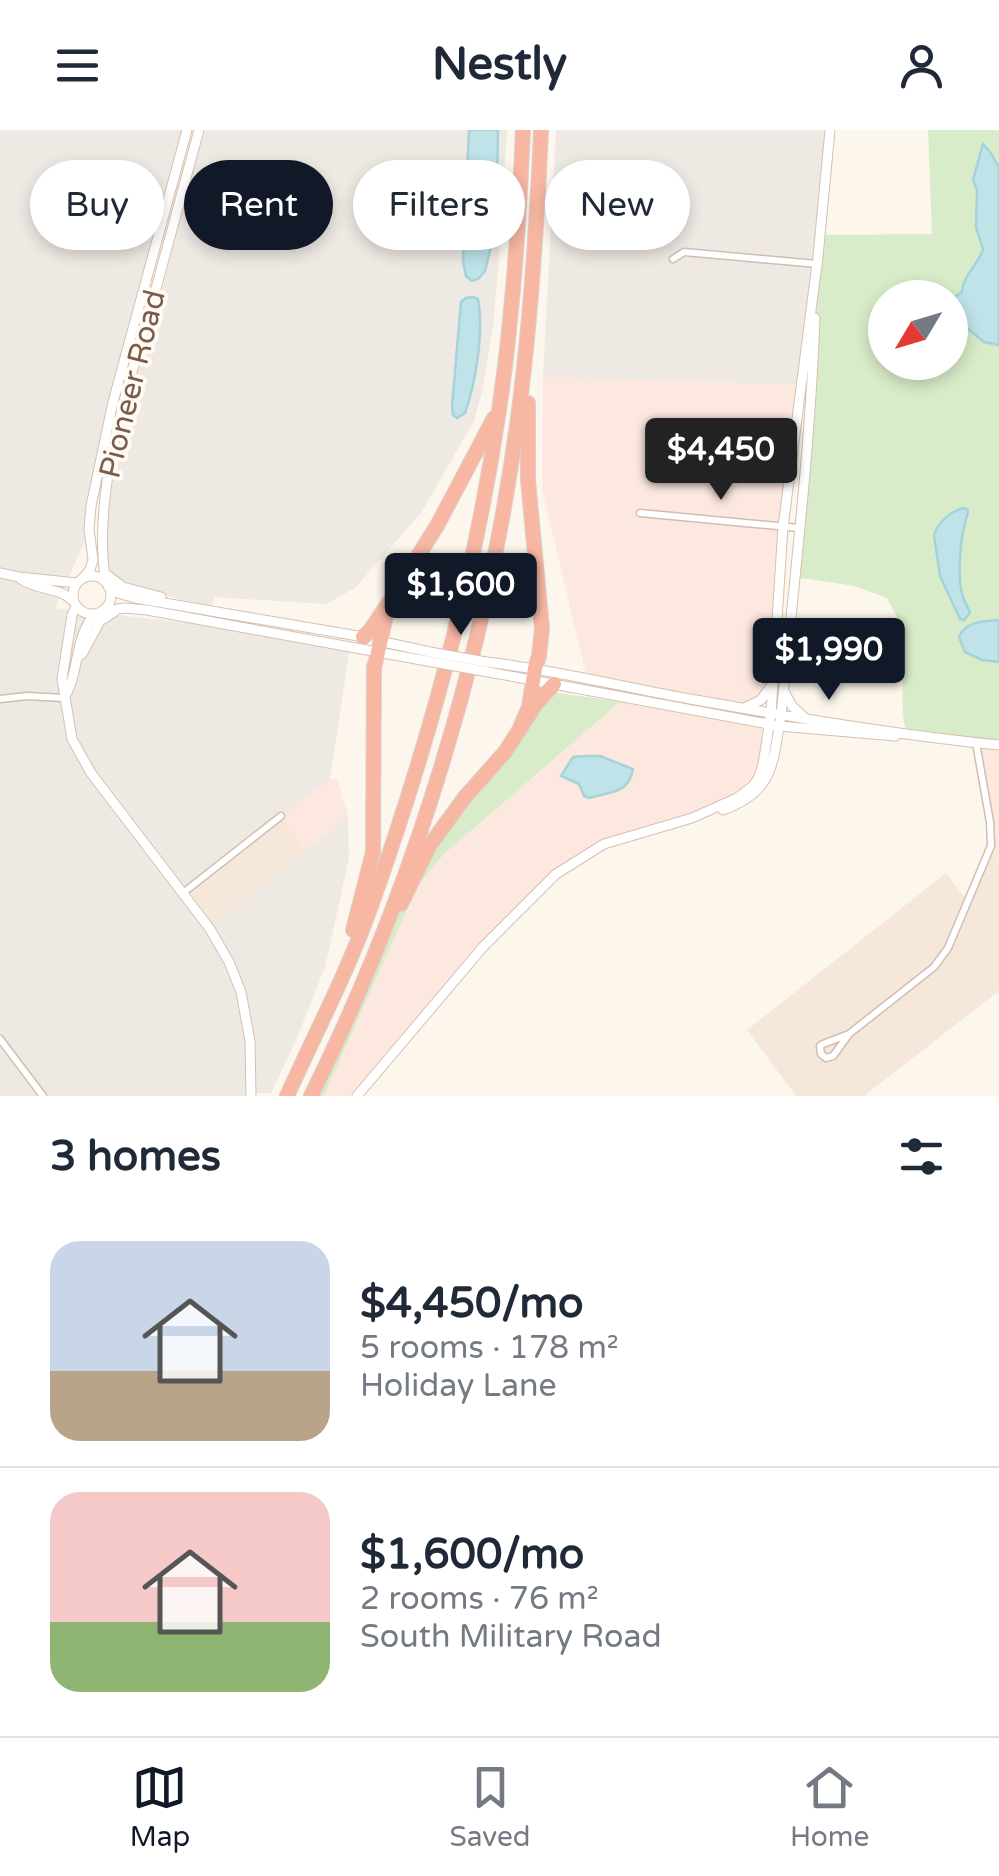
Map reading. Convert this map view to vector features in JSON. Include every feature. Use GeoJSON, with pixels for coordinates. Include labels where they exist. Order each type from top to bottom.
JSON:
{"type":"FeatureCollection","features":[{"type":"Feature","properties":{"kind":"highway"},"geometry":{"type":"LineString","coordinates":[[286,1096],[369,910],[431,720],[473,556],[500,409],[513,292],[523,130]]}},
{"type":"Feature","properties":{"kind":"highway"},"geometry":{"type":"LineString","coordinates":[[520,728],[528,708],[542,628],[526,436],[541,130]]}},
{"type":"Feature","properties":{"kind":"highway"},"geometry":{"type":"LineString","coordinates":[[364,981],[432,793],[481,618],[519,412],[532,296]]}},
{"type":"Feature","properties":{"kind":"highway"},"geometry":{"type":"LineString","coordinates":[[363,636],[390,601],[458,490],[500,409]]}},
{"type":"Feature","properties":{"kind":"highway"},"geometry":{"type":"LineString","coordinates":[[343,972],[373,852],[374,668],[390,601]]}},
{"type":"Feature","properties":{"kind":"highway"},"geometry":{"type":"LineString","coordinates":[[311,1096],[430,845],[465,797],[506,752],[554,684]]}},
{"type":"Feature","properties":{"kind":"main road","name":"Pioneer Road"},"geometry":{"type":"LineString","coordinates":[[80,581],[93,560],[91,506],[112,410],[187,130]]}},
{"type":"Feature","properties":{"kind":"main road","name":"Pioneer Road"},"geometry":{"type":"LineString","coordinates":[[107,584],[103,566],[103,505],[134,365],[199,130]]}},
{"type":"Feature","properties":{"kind":"main road"},"geometry":{"type":"LineString","coordinates":[[357,1096],[482,947],[556,874],[604,844],[722,811],[752,796],[767,778],[774,750],[772,683],[783,527],[818,264],[830,130]]}},
{"type":"Feature","properties":{"kind":"main road"},"geometry":{"type":"LineString","coordinates":[[692,818],[752,787],[763,765],[783,688],[813,382],[818,264]]}},
{"type":"Feature","properties":{"kind":"main road"},"geometry":{"type":"LineString","coordinates":[[103,566],[120,586],[187,606]]}},
{"type":"Feature","properties":{"kind":"main road"},"geometry":{"type":"LineString","coordinates":[[0,573],[80,581],[95,576],[127,596],[363,636],[380,647]]}},
{"type":"Feature","properties":{"kind":"main road"},"geometry":{"type":"LineString","coordinates":[[19,577],[30,585],[63,592],[84,612],[129,609],[742,708],[797,728],[907,735]]}},
{"type":"Feature","properties":{"kind":"main road"},"geometry":{"type":"LineString","coordinates":[[80,581],[73,592],[75,604],[62,679],[72,739],[86,765],[221,946],[241,992],[250,1041],[251,1096]]}},
{"type":"Feature","properties":{"kind":"main road"},"geometry":{"type":"LineString","coordinates":[[64,698],[86,626],[109,603],[107,584]]}},
{"type":"Feature","properties":{"kind":"main road"},"geometry":{"type":"LineString","coordinates":[[74,670],[100,621],[129,609]]}},
{"type":"Feature","properties":{"kind":"main road"},"geometry":{"type":"LineString","coordinates":[[534,674],[554,684],[775,720],[807,719],[999,745]]}},
{"type":"Feature","properties":{"kind":"main road"},"geometry":{"type":"LineString","coordinates":[[742,708],[761,700],[772,683]]}},
{"type":"Feature","properties":{"kind":"main road"},"geometry":{"type":"LineString","coordinates":[[783,688],[792,706],[807,719]]}},
{"type":"Feature","properties":{"kind":"main road"},"geometry":{"type":"LineString","coordinates":[[774,750],[797,728]]}},
{"type":"Feature","properties":{"kind":"street"},"geometry":{"type":"LineString","coordinates":[[673,259],[684,252],[818,264]]}},
{"type":"Feature","properties":{"kind":"street"},"geometry":{"type":"LineString","coordinates":[[640,513],[799,528]]}},
{"type":"Feature","properties":{"kind":"street"},"geometry":{"type":"LineString","coordinates":[[0,699],[64,698]]}},
{"type":"Feature","properties":{"kind":"street"},"geometry":{"type":"LineString","coordinates":[[849,1034],[823,1044],[823,1056],[833,1056],[849,1034],[934,966],[948,948],[991,846],[976,743]]}},
{"type":"Feature","properties":{"kind":"street"},"geometry":{"type":"LineString","coordinates":[[182,893],[281,816]]}},
{"type":"Feature","properties":{"kind":"street"},"geometry":{"type":"LineString","coordinates":[[0,1038],[43,1096]]}},
{"type":"Feature","properties":{"kind":"shaded area"},"geometry":{"type":"Polygon","coordinates":[[[0,130],[184,130],[164,202],[164,160],[30,160],[30,250],[151,250],[120,360],[87,536],[55,608],[251,630],[350,647],[330,779],[183,893],[213,925],[348,816],[349,858],[325,967],[271,1093],[0,1096],[0,130]]]}},
{"type":"Feature","properties":{"kind":"shaded area"},"geometry":{"type":"Polygon","coordinates":[[[205,130],[507,130],[505,160],[353,160],[353,250],[500,250],[493,327],[474,421],[421,513],[355,588],[326,604],[214,597],[212,607],[133,588],[118,582],[108,570],[106,521],[118,449],[184,201],[184,250],[333,250],[333,160],[196,160],[205,130]]]}},
{"type":"Feature","properties":{"kind":"shaded area"},"geometry":{"type":"Polygon","coordinates":[[[556,130],[830,130],[801,385],[543,377],[550,250],[690,250],[690,160],[554,160],[556,130]]]}},
{"type":"Feature","properties":{"kind":"shaded area"},"geometry":{"type":"Polygon","coordinates":[[[543,377],[801,385],[772,683],[752,706],[587,678],[542,490],[543,377]]]}},
{"type":"Feature","properties":{"kind":"shaded area"},"geometry":{"type":"Polygon","coordinates":[[[625,698],[770,725],[760,773],[737,798],[604,844],[556,874],[357,1096],[324,1096],[418,885],[445,853],[625,698]]]}},
{"type":"Feature","properties":{"kind":"shaded area"},"geometry":{"type":"Polygon","coordinates":[[[976,743],[999,745],[999,863],[990,851],[976,743]]]}},
{"type":"Feature","properties":{"kind":"shaded area"},"geometry":{"type":"Polygon","coordinates":[[[330,779],[337,779],[348,816],[306,850],[281,816],[330,779]]]}},
{"type":"Feature","properties":{"kind":"shaded area"},"geometry":{"type":"Polygon","coordinates":[[[281,816],[306,850],[212,926],[183,893],[281,816]]]}},
{"type":"Feature","properties":{"kind":"shaded area"},"geometry":{"type":"Polygon","coordinates":[[[992,854],[999,863],[999,991],[864,1096],[796,1096],[747,1030],[946,873],[971,901],[992,854]]]}},
{"type":"Feature","properties":{"kind":"green space"},"geometry":{"type":"Polygon","coordinates":[[[928,130],[999,130],[999,745],[907,735],[901,634],[887,598],[855,586],[794,577],[813,382],[820,235],[932,234],[928,130]]]}},
{"type":"Feature","properties":{"kind":"green space"},"geometry":{"type":"Polygon","coordinates":[[[559,693],[620,702],[445,853],[418,885],[324,1096],[316,1096],[384,941],[431,852],[514,752],[550,697],[559,693]]]}},
{"type":"Feature","properties":{"kind":"water"},"geometry":{"type":"Polygon","coordinates":[[[469,130],[498,130],[497,160],[468,160],[469,130]]]}},
{"type":"Feature","properties":{"kind":"water"},"geometry":{"type":"Polygon","coordinates":[[[983,144],[999,167],[999,345],[984,342],[968,329],[965,280],[983,249],[976,227],[977,190],[973,180],[983,144]]]}},
{"type":"Feature","properties":{"kind":"water"},"geometry":{"type":"Polygon","coordinates":[[[464,250],[490,250],[485,271],[478,279],[472,281],[466,276],[464,250]]]}},
{"type":"Feature","properties":{"kind":"water"},"geometry":{"type":"Polygon","coordinates":[[[478,299],[480,312],[478,356],[465,413],[457,418],[452,406],[461,302],[478,299]]]}},
{"type":"Feature","properties":{"kind":"water"},"geometry":{"type":"Polygon","coordinates":[[[963,508],[968,512],[961,542],[960,577],[970,613],[964,620],[960,619],[940,576],[934,535],[945,518],[963,508]]]}},
{"type":"Feature","properties":{"kind":"water"},"geometry":{"type":"Polygon","coordinates":[[[999,620],[999,662],[965,652],[959,637],[966,628],[999,620]]]}},
{"type":"Feature","properties":{"kind":"water"},"geometry":{"type":"Polygon","coordinates":[[[600,756],[633,769],[623,788],[589,798],[579,784],[561,776],[573,757],[600,756]]]}}]}
